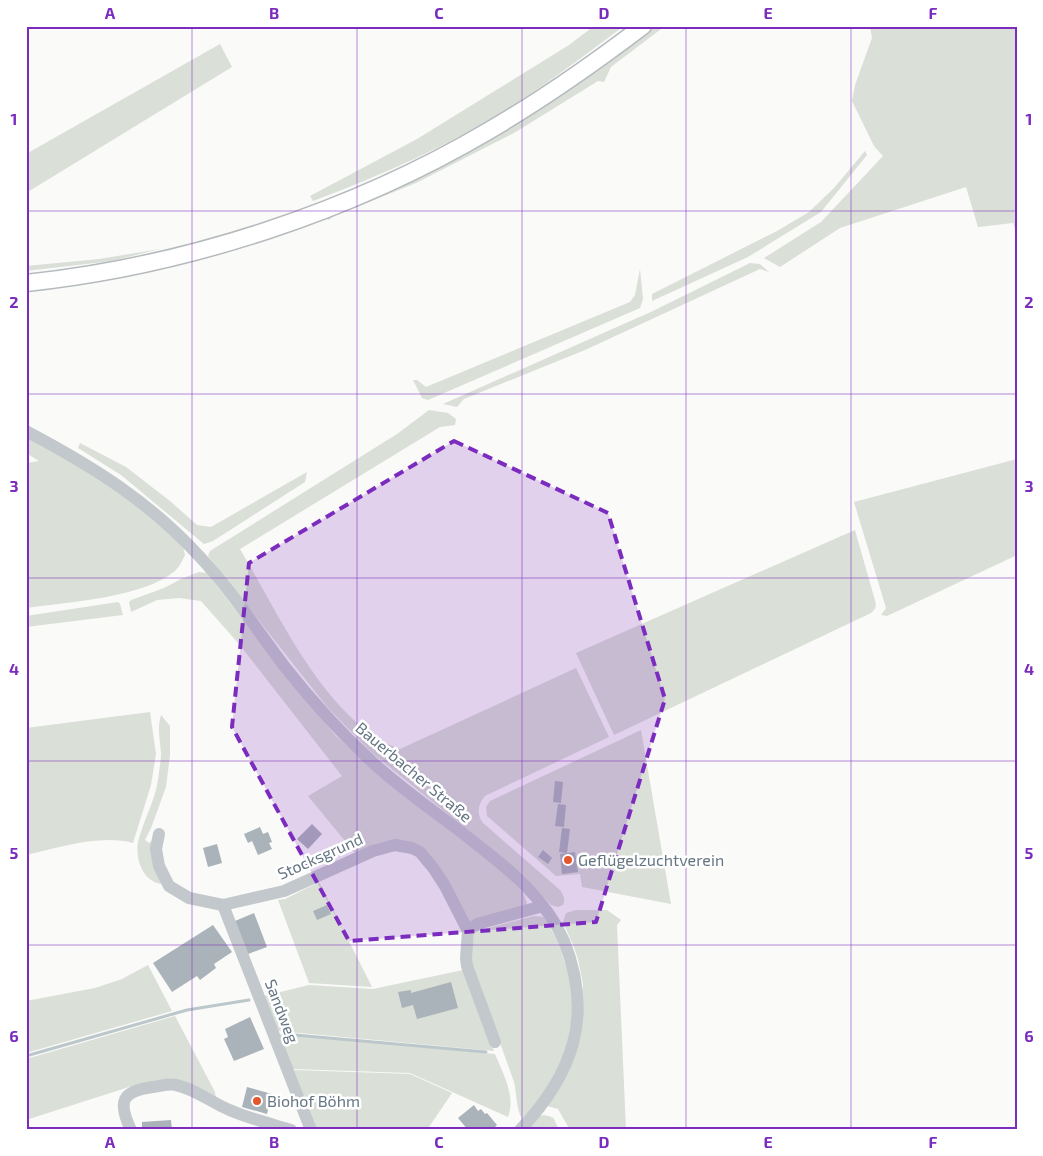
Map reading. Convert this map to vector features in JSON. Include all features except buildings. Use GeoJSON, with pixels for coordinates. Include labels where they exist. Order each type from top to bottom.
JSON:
{"type":"FeatureCollection","features":[{"type":"Feature","properties":{"kind":"main road"},"geometry":{"type":"LineString","coordinates":[[26,283],[103,272],[188,253],[282,224],[345,201],[419,168],[488,131],[554,90],[602,57],[642,26]]}},
{"type":"Feature","properties":{"kind":"street","name":"Bauerbacher Straße"},"geometry":{"type":"LineString","coordinates":[[26,431],[102,473],[161,518],[208,565],[286,667],[339,730],[391,778],[502,864],[525,884],[543,906],[559,932],[571,961],[576,986],[577,1020],[570,1053],[564,1069],[548,1098],[520,1130]]}},
{"type":"Feature","properties":{"kind":"street","name":"Stocksgrund"},"geometry":{"type":"LineString","coordinates":[[159,834],[156,849],[158,866],[169,886],[189,898],[223,905],[284,891],[373,850],[404,845],[420,852],[434,869],[468,931]]}},
{"type":"Feature","properties":{"kind":"street","name":"Sandweg"},"geometry":{"type":"LineString","coordinates":[[223,905],[311,1130]]}},
{"type":"Feature","properties":{"kind":"street"},"geometry":{"type":"LineString","coordinates":[[495,1042],[467,966],[468,931],[477,924],[543,906]]}},
{"type":"Feature","properties":{"kind":"street"},"geometry":{"type":"LineString","coordinates":[[131,1130],[123,1109],[124,1100],[130,1092],[143,1088],[174,1084],[231,1111],[291,1130]]}},
{"type":"Feature","properties":{"kind":"highlighted area"},"geometry":{"type":"Polygon","coordinates":[[[454,441],[608,513],[665,699],[596,922],[349,941],[232,727],[249,563],[454,441]]]}},
{"type":"Feature","properties":{"kind":"shaded area"},"geometry":{"type":"Polygon","coordinates":[[[594,26],[624,26],[532,93],[494,117],[418,157],[313,201],[310,196],[417,139],[569,45],[594,26]]]}},
{"type":"Feature","properties":{"kind":"shaded area"},"geometry":{"type":"Polygon","coordinates":[[[651,26],[665,26],[611,67],[604,82],[598,81],[514,133],[416,183],[332,217],[329,220],[321,216],[595,69],[651,26]]]}},
{"type":"Feature","properties":{"kind":"shaded area"},"geometry":{"type":"Polygon","coordinates":[[[870,26],[1017,26],[1017,235],[1013,223],[978,227],[966,187],[840,228],[780,267],[764,258],[821,222],[883,156],[874,146],[852,101],[855,85],[872,38],[870,26]]]}},
{"type":"Feature","properties":{"kind":"shaded area"},"geometry":{"type":"Polygon","coordinates":[[[220,44],[232,67],[26,193],[26,154],[220,44]]]}},
{"type":"Feature","properties":{"kind":"shaded area"},"geometry":{"type":"Polygon","coordinates":[[[865,151],[867,155],[821,212],[748,257],[652,301],[652,294],[777,231],[809,212],[834,188],[865,151]]]}},
{"type":"Feature","properties":{"kind":"shaded area"},"geometry":{"type":"Polygon","coordinates":[[[160,249],[112,261],[26,271],[26,266],[99,259],[160,249]]]}},
{"type":"Feature","properties":{"kind":"shaded area"},"geometry":{"type":"Polygon","coordinates":[[[750,263],[760,264],[769,272],[760,269],[585,350],[464,399],[457,407],[443,404],[653,311],[750,263]]]}},
{"type":"Feature","properties":{"kind":"shaded area"},"geometry":{"type":"Polygon","coordinates":[[[640,269],[643,299],[640,308],[428,400],[422,398],[413,380],[417,380],[426,387],[630,302],[635,295],[640,269]]]}},
{"type":"Feature","properties":{"kind":"shaded area"},"geometry":{"type":"Polygon","coordinates":[[[429,410],[448,413],[456,419],[455,425],[440,427],[240,549],[282,623],[312,671],[330,694],[348,715],[369,733],[400,749],[576,668],[609,737],[485,796],[479,809],[479,816],[483,823],[560,890],[564,901],[563,905],[558,907],[551,905],[522,874],[372,753],[328,708],[208,556],[210,551],[397,434],[429,410]]]}},
{"type":"Feature","properties":{"kind":"shaded area"},"geometry":{"type":"Polygon","coordinates":[[[26,434],[111,485],[182,543],[185,555],[177,569],[161,580],[125,593],[83,601],[26,608],[26,463],[39,461],[26,453],[26,434]]]}},
{"type":"Feature","properties":{"kind":"shaded area"},"geometry":{"type":"Polygon","coordinates":[[[80,443],[126,467],[170,501],[197,525],[211,527],[307,472],[305,482],[213,541],[204,544],[121,475],[78,448],[80,443]]]}},
{"type":"Feature","properties":{"kind":"shaded area"},"geometry":{"type":"Polygon","coordinates":[[[1017,459],[1017,555],[887,616],[881,615],[886,608],[854,502],[1017,459]]]}},
{"type":"Feature","properties":{"kind":"shaded area"},"geometry":{"type":"Polygon","coordinates":[[[855,530],[876,604],[875,609],[871,613],[614,735],[576,653],[855,530]]]}},
{"type":"Feature","properties":{"kind":"shaded area"},"geometry":{"type":"Polygon","coordinates":[[[199,572],[207,573],[304,698],[336,736],[372,769],[504,873],[523,892],[527,903],[524,908],[469,925],[419,846],[354,852],[308,796],[342,776],[239,644],[201,601],[179,598],[157,600],[131,612],[129,602],[131,600],[199,572]]]}},
{"type":"Feature","properties":{"kind":"shaded area"},"geometry":{"type":"Polygon","coordinates":[[[118,602],[123,615],[26,627],[26,616],[118,602]]]}},
{"type":"Feature","properties":{"kind":"shaded area"},"geometry":{"type":"Polygon","coordinates":[[[150,712],[156,754],[151,785],[133,843],[107,840],[93,841],[26,855],[26,728],[150,712]]]}},
{"type":"Feature","properties":{"kind":"shaded area"},"geometry":{"type":"Polygon","coordinates":[[[161,715],[170,726],[170,755],[166,787],[145,840],[149,843],[153,840],[162,884],[155,882],[145,874],[139,862],[137,849],[158,780],[161,756],[159,729],[161,715]]]}},
{"type":"Feature","properties":{"kind":"shaded area"},"geometry":{"type":"Polygon","coordinates":[[[641,730],[671,904],[582,887],[580,874],[556,876],[487,816],[486,807],[490,801],[641,730]]]}},
{"type":"Feature","properties":{"kind":"shaded area"},"geometry":{"type":"Polygon","coordinates":[[[319,882],[372,987],[309,983],[278,900],[285,899],[319,882]]]}},
{"type":"Feature","properties":{"kind":"shaded area"},"geometry":{"type":"Polygon","coordinates":[[[576,910],[607,910],[621,920],[617,925],[626,1130],[570,1130],[558,1109],[547,1106],[583,1011],[583,984],[578,959],[563,922],[566,913],[576,910]]]}},
{"type":"Feature","properties":{"kind":"shaded area"},"geometry":{"type":"Polygon","coordinates":[[[534,916],[544,917],[558,942],[570,978],[573,1011],[566,1051],[543,1096],[522,1119],[514,1082],[470,959],[474,934],[477,931],[534,916]]]}},
{"type":"Feature","properties":{"kind":"shaded area"},"geometry":{"type":"Polygon","coordinates":[[[148,965],[172,1011],[26,1053],[26,1001],[95,988],[122,979],[148,965]]]}},
{"type":"Feature","properties":{"kind":"shaded area"},"geometry":{"type":"Polygon","coordinates":[[[463,970],[494,1051],[278,1031],[264,996],[309,985],[373,989],[463,970]]]}},
{"type":"Feature","properties":{"kind":"shaded area"},"geometry":{"type":"Polygon","coordinates":[[[175,1016],[215,1092],[216,1099],[142,1084],[26,1120],[26,1059],[175,1016]]]}},
{"type":"Feature","properties":{"kind":"shaded area"},"geometry":{"type":"Polygon","coordinates":[[[279,1034],[495,1054],[510,1093],[508,1117],[410,1073],[293,1069],[279,1034]]]}},
{"type":"Feature","properties":{"kind":"shaded area"},"geometry":{"type":"Polygon","coordinates":[[[294,1070],[410,1074],[452,1093],[427,1130],[317,1130],[294,1070]]]}},
{"type":"Feature","properties":{"kind":"shaded area"},"geometry":{"type":"Polygon","coordinates":[[[539,1116],[552,1117],[551,1119],[553,1117],[559,1130],[524,1130],[539,1116]]]}},
{"type":"Feature","properties":{"kind":"waterway"},"geometry":{"type":"LineString","coordinates":[[26,1056],[187,1010],[249,1000]]}},
{"type":"Feature","properties":{"kind":"waterway"},"geometry":{"type":"LineString","coordinates":[[284,1034],[486,1052]]}},
{"type":"Feature","properties":{"kind":"place","name":"Geflügelzuchtverein"},"geometry":{"type":"Point","coordinates":[568,860]}},
{"type":"Feature","properties":{"kind":"place","name":"Biohof Böhm"},"geometry":{"type":"Point","coordinates":[257,1101]}}]}
